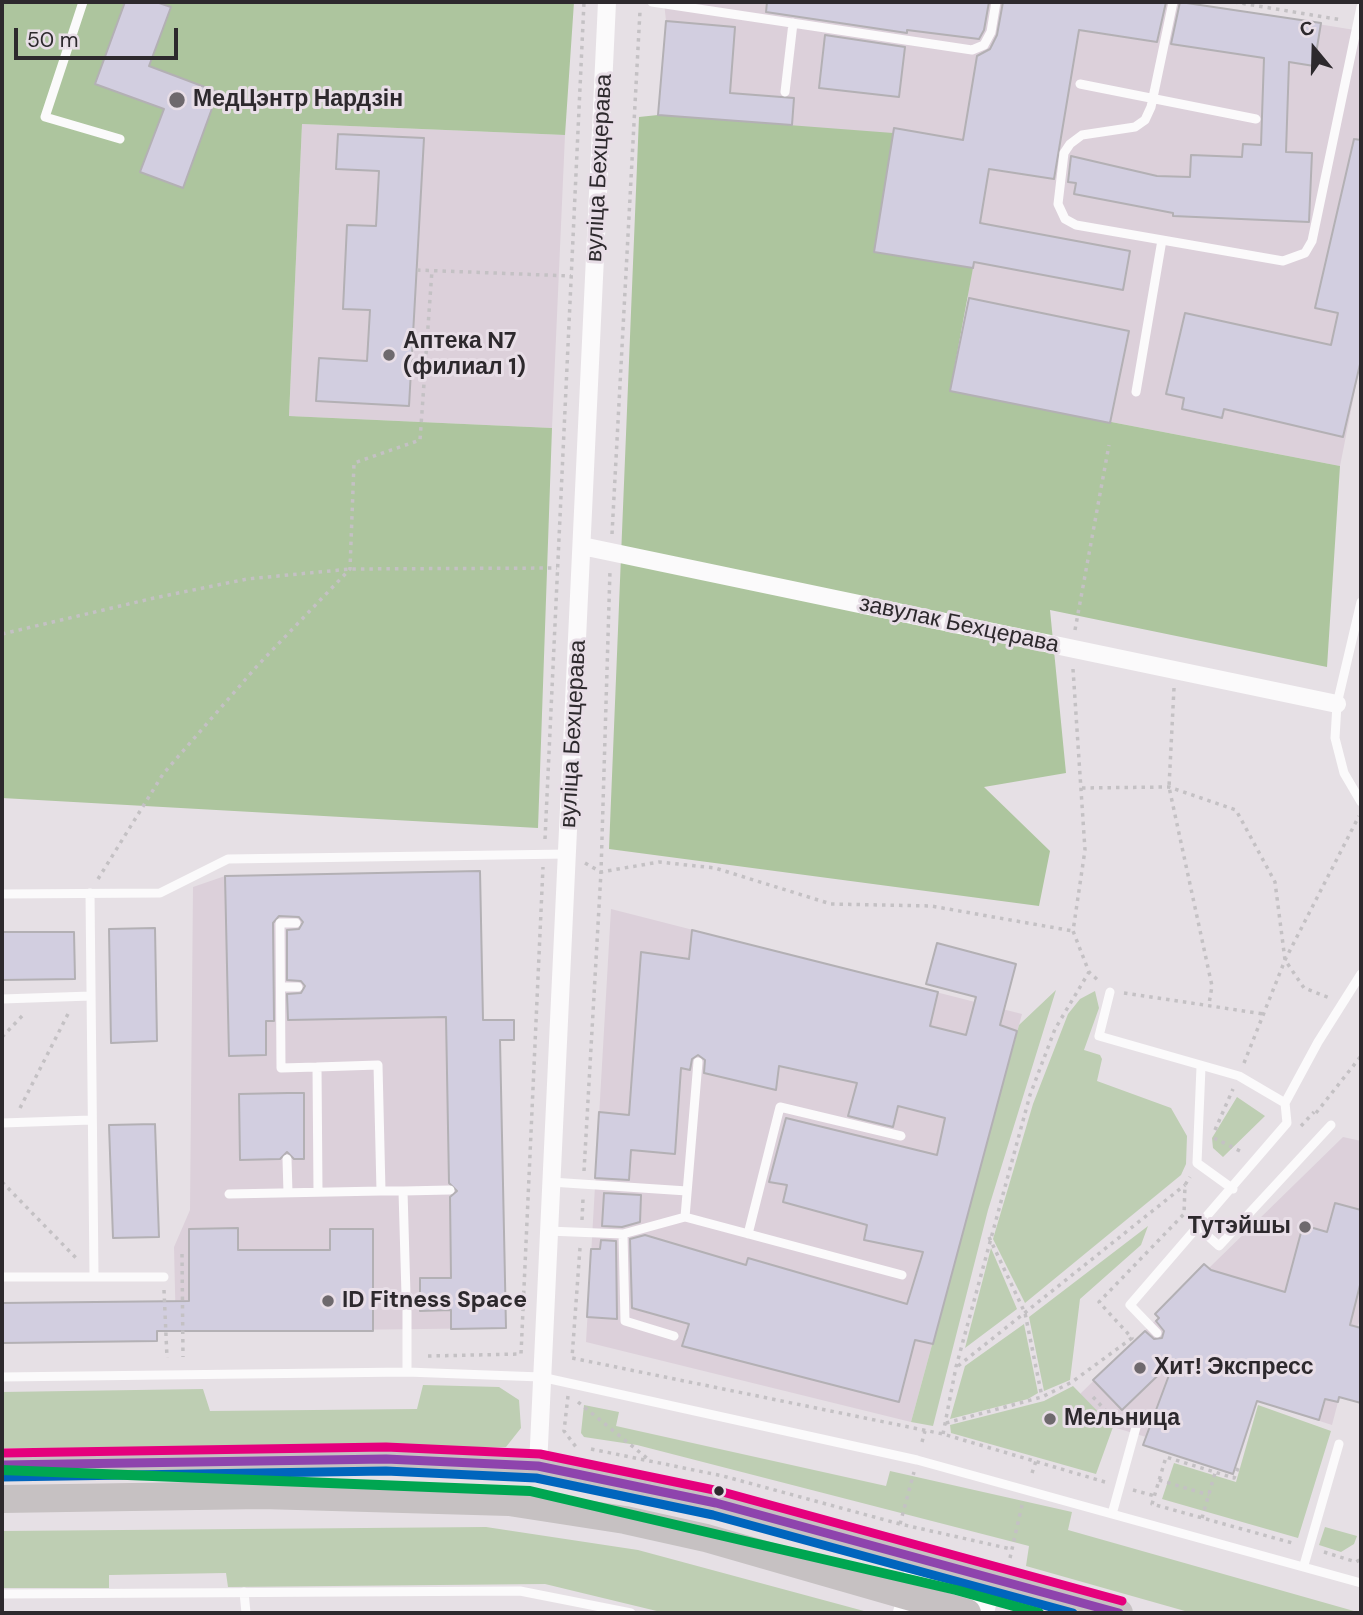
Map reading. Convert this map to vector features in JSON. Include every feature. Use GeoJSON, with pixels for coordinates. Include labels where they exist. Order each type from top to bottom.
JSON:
{"type":"FeatureCollection","features":[{"type":"Feature","properties":{"kind":"main road"},"geometry":{"type":"LineString","coordinates":[[2,1465],[386,1459],[538,1466],[716,1503],[1119,1613]]}},
{"type":"Feature","properties":{"kind":"main road"},"geometry":{"type":"LineString","coordinates":[[509,1502],[528,1490],[538,1466]]}},
{"type":"Feature","properties":{"kind":"main road"},"geometry":{"type":"LineString","coordinates":[[2,1499],[262,1496],[509,1502],[625,1520],[706,1538],[908,1606],[967,1613]]}},
{"type":"Feature","properties":{"kind":"main road"},"geometry":{"type":"LineString","coordinates":[[908,1606],[920,1559]]}},
{"type":"Feature","properties":{"kind":"main road"},"geometry":{"type":"LineString","coordinates":[[981,1613],[989,1577]]}},
{"type":"Feature","properties":{"kind":"street","name":"вуліца Бехцерава"},"geometry":{"type":"LineString","coordinates":[[538,1466],[607,2]]}},
{"type":"Feature","properties":{"kind":"street","name":"завулак Бехцерава"},"geometry":{"type":"LineString","coordinates":[[582,546],[1337,704]]}},
{"type":"Feature","properties":{"kind":"lane"},"geometry":{"type":"LineString","coordinates":[[83,2],[45,117],[120,139]]}},
{"type":"Feature","properties":{"kind":"lane"},"geometry":{"type":"LineString","coordinates":[[652,2],[972,50],[984,44],[991,32],[996,2]]}},
{"type":"Feature","properties":{"kind":"lane"},"geometry":{"type":"LineString","coordinates":[[1174,2],[1153,99],[1145,120],[1135,127],[1082,135],[1070,144],[1064,153],[1058,204],[1065,219],[1076,225],[1283,261],[1305,253],[1312,241],[1361,7]]}},
{"type":"Feature","properties":{"kind":"lane"},"geometry":{"type":"LineString","coordinates":[[785,92],[793,23]]}},
{"type":"Feature","properties":{"kind":"lane"},"geometry":{"type":"LineString","coordinates":[[1080,84],[1256,119]]}},
{"type":"Feature","properties":{"kind":"lane"},"geometry":{"type":"LineString","coordinates":[[1136,392],[1162,240]]}},
{"type":"Feature","properties":{"kind":"lane"},"geometry":{"type":"LineString","coordinates":[[1361,602],[1337,704],[1335,738],[1345,773],[1361,802]]}},
{"type":"Feature","properties":{"kind":"lane"},"geometry":{"type":"LineString","coordinates":[[2,894],[160,892],[228,859],[568,854]]}},
{"type":"Feature","properties":{"kind":"lane"},"geometry":{"type":"LineString","coordinates":[[90,893],[94,1276]]}},
{"type":"Feature","properties":{"kind":"lane"},"geometry":{"type":"LineString","coordinates":[[296,923],[280,923],[281,1068],[378,1066],[381,1191]]}},
{"type":"Feature","properties":{"kind":"lane"},"geometry":{"type":"LineString","coordinates":[[1157,1333],[1130,1304],[1233,1189],[1287,1123],[1285,1103],[1342,1002],[1361,974]]}},
{"type":"Feature","properties":{"kind":"lane"},"geometry":{"type":"LineString","coordinates":[[281,987],[298,986]]}},
{"type":"Feature","properties":{"kind":"lane"},"geometry":{"type":"LineString","coordinates":[[1110,992],[1099,1035],[1239,1076],[1285,1103]]}},
{"type":"Feature","properties":{"kind":"lane"},"geometry":{"type":"LineString","coordinates":[[2,999],[91,996]]}},
{"type":"Feature","properties":{"kind":"lane"},"geometry":{"type":"LineString","coordinates":[[685,1217],[698,1062]]}},
{"type":"Feature","properties":{"kind":"lane"},"geometry":{"type":"LineString","coordinates":[[317,1067],[318,1192]]}},
{"type":"Feature","properties":{"kind":"lane"},"geometry":{"type":"LineString","coordinates":[[1201,1067],[1197,1163],[1233,1189]]}},
{"type":"Feature","properties":{"kind":"lane"},"geometry":{"type":"LineString","coordinates":[[748,1234],[780,1107],[901,1136]]}},
{"type":"Feature","properties":{"kind":"lane"},"geometry":{"type":"LineString","coordinates":[[2,1123],[91,1120]]}},
{"type":"Feature","properties":{"kind":"lane"},"geometry":{"type":"LineString","coordinates":[[1199,1228],[1219,1246],[1331,1125]]}},
{"type":"Feature","properties":{"kind":"lane"},"geometry":{"type":"LineString","coordinates":[[287,1159],[288,1193]]}},
{"type":"Feature","properties":{"kind":"lane"},"geometry":{"type":"LineString","coordinates":[[551,1182],[687,1191]]}},
{"type":"Feature","properties":{"kind":"lane"},"geometry":{"type":"LineString","coordinates":[[229,1194],[450,1190]]}},
{"type":"Feature","properties":{"kind":"lane"},"geometry":{"type":"LineString","coordinates":[[403,1191],[406,1295]]}},
{"type":"Feature","properties":{"kind":"lane"},"geometry":{"type":"LineString","coordinates":[[548,1231],[623,1234],[685,1217],[902,1275]]}},
{"type":"Feature","properties":{"kind":"lane"},"geometry":{"type":"LineString","coordinates":[[623,1234],[625,1321],[674,1336]]}},
{"type":"Feature","properties":{"kind":"lane"},"geometry":{"type":"LineString","coordinates":[[2,1277],[164,1277]]}},
{"type":"Feature","properties":{"kind":"lane"},"geometry":{"type":"LineString","coordinates":[[407,1311],[407,1372]]}},
{"type":"Feature","properties":{"kind":"lane"},"geometry":{"type":"LineString","coordinates":[[2,1377],[407,1372],[541,1377],[918,1460],[1361,1583]]}},
{"type":"Feature","properties":{"kind":"lane"},"geometry":{"type":"LineString","coordinates":[[1112,1514],[1138,1420]]}},
{"type":"Feature","properties":{"kind":"lane"},"geometry":{"type":"LineString","coordinates":[[1304,1565],[1339,1444]]}},
{"type":"Feature","properties":{"kind":"lane"},"geometry":{"type":"LineString","coordinates":[[2,1594],[520,1591],[631,1613]]}},
{"type":"Feature","properties":{"kind":"lane"},"geometry":{"type":"LineString","coordinates":[[244,1592],[246,1613]]}},
{"type":"Feature","properties":{"kind":"path"},"geometry":{"type":"LineString","coordinates":[[521,1354],[584,2]]}},
{"type":"Feature","properties":{"kind":"path"},"geometry":{"type":"LineString","coordinates":[[640,2],[611,551],[601,872],[582,1232],[572,1357],[943,1434],[1155,1496]]}},
{"type":"Feature","properties":{"kind":"path"},"geometry":{"type":"LineString","coordinates":[[1234,2],[1359,23]]}},
{"type":"Feature","properties":{"kind":"path"},"geometry":{"type":"LineString","coordinates":[[417,270],[571,276]]}},
{"type":"Feature","properties":{"kind":"path"},"geometry":{"type":"LineString","coordinates":[[90,893],[163,774],[258,665],[349,569],[354,463],[420,440],[432,271]]}},
{"type":"Feature","properties":{"kind":"path"},"geometry":{"type":"LineString","coordinates":[[1109,445],[1072,649],[1085,849],[1073,931],[1089,972],[1110,992],[1209,1004],[1264,1014]]}},
{"type":"Feature","properties":{"kind":"path"},"geometry":{"type":"LineString","coordinates":[[2,634],[247,579],[349,569],[557,568]]}},
{"type":"Feature","properties":{"kind":"path"},"geometry":{"type":"LineString","coordinates":[[1175,669],[1169,787],[1212,986],[1209,1004]]}},
{"type":"Feature","properties":{"kind":"path"},"geometry":{"type":"LineString","coordinates":[[1082,788],[1169,787],[1236,810],[1275,882],[1285,960],[1304,988],[1342,1002]]}},
{"type":"Feature","properties":{"kind":"path"},"geometry":{"type":"LineString","coordinates":[[568,854],[601,872],[659,862],[715,868],[831,904],[931,906],[1073,931]]}},
{"type":"Feature","properties":{"kind":"path"},"geometry":{"type":"LineString","coordinates":[[943,1434],[956,1367],[989,1237],[1035,1082],[1055,1029],[1089,972]]}},
{"type":"Feature","properties":{"kind":"path"},"geometry":{"type":"LineString","coordinates":[[13,1123],[76,996]]}},
{"type":"Feature","properties":{"kind":"path"},"geometry":{"type":"LineString","coordinates":[[2,1037],[40,998]]}},
{"type":"Feature","properties":{"kind":"path"},"geometry":{"type":"LineString","coordinates":[[1297,1130],[1361,1056]]}},
{"type":"Feature","properties":{"kind":"path"},"geometry":{"type":"LineString","coordinates":[[1314,1112],[1331,1125]]}},
{"type":"Feature","properties":{"kind":"path"},"geometry":{"type":"LineString","coordinates":[[1212,1137],[1238,1153]]}},
{"type":"Feature","properties":{"kind":"path"},"geometry":{"type":"LineString","coordinates":[[2,1182],[94,1276]]}},
{"type":"Feature","properties":{"kind":"path"},"geometry":{"type":"LineString","coordinates":[[956,1367],[1185,1185]]}},
{"type":"Feature","properties":{"kind":"path"},"geometry":{"type":"LineString","coordinates":[[946,1423],[1042,1397],[1025,1313],[989,1237]]}},
{"type":"Feature","properties":{"kind":"path"},"geometry":{"type":"LineString","coordinates":[[182,1254],[183,1357]]}},
{"type":"Feature","properties":{"kind":"path"},"geometry":{"type":"LineString","coordinates":[[164,1277],[167,1358]]}},
{"type":"Feature","properties":{"kind":"path"},"geometry":{"type":"LineString","coordinates":[[649,1460],[568,1394],[564,1431],[575,1447],[723,1476],[900,1524],[1011,1549],[1022,1505]]}},
{"type":"Feature","properties":{"kind":"path"},"geometry":{"type":"LineString","coordinates":[[1093,1397],[1121,1425],[1117,1437]]}},
{"type":"Feature","properties":{"kind":"path"},"geometry":{"type":"LineString","coordinates":[[922,1442],[925,1431]]}},
{"type":"Feature","properties":{"kind":"path"},"geometry":{"type":"LineString","coordinates":[[1238,1468],[1234,1478],[1166,1457],[1152,1504],[1356,1562],[1361,1559]]}},
{"type":"Feature","properties":{"kind":"path"},"geometry":{"type":"LineString","coordinates":[[1032,1473],[1036,1461]]}},
{"type":"Feature","properties":{"kind":"path"},"geometry":{"type":"LineString","coordinates":[[1102,1481],[1106,1470]]}},
{"type":"Feature","properties":{"kind":"path"},"geometry":{"type":"LineString","coordinates":[[1202,1518],[1216,1473]]}},
{"type":"Feature","properties":{"kind":"path"},"geometry":{"type":"LineString","coordinates":[[900,1524],[913,1476]]}},
{"type":"Feature","properties":{"kind":"path"},"geometry":{"type":"LineString","coordinates":[[1159,1480],[1209,1495]]}},
{"type":"Feature","properties":{"kind":"shaded area"},"geometry":{"type":"Polygon","coordinates":[[[664,2],[1182,2],[1361,31],[1361,360],[1340,466],[950,391],[969,298],[874,252],[658,115],[666,21],[664,2]]]}},
{"type":"Feature","properties":{"kind":"shaded area"},"geometry":{"type":"Polygon","coordinates":[[[302,124],[565,135],[552,428],[289,416],[302,124]]]}},
{"type":"Feature","properties":{"kind":"shaded area"},"geometry":{"type":"Polygon","coordinates":[[[480,871],[483,1020],[514,1020],[514,1040],[500,1041],[506,1328],[176,1332],[174,1247],[190,1210],[193,887],[225,876],[480,871]]]}},
{"type":"Feature","properties":{"kind":"shaded area"},"geometry":{"type":"Polygon","coordinates":[[[611,909],[1022,1014],[911,1422],[586,1342],[611,909]]]}},
{"type":"Feature","properties":{"kind":"shaded area","name":"Тутэйшы"},"geometry":{"type":"Polygon","coordinates":[[[1343,1137],[1361,1141],[1361,1314],[1332,1425],[1257,1401],[1233,1474],[1144,1445],[1146,1437],[1113,1427],[1080,1394],[1343,1137]]]}},
{"type":"Feature","properties":{"kind":"green space"},"geometry":{"type":"Polygon","coordinates":[[[2,2],[574,2],[565,135],[302,124],[289,416],[552,428],[538,828],[2,798],[2,2]]]}},
{"type":"Feature","properties":{"kind":"green space"},"geometry":{"type":"Polygon","coordinates":[[[658,115],[893,133],[874,252],[973,268],[950,391],[1340,466],[1327,667],[1050,610],[1066,773],[984,787],[1050,851],[1039,906],[609,849],[639,117],[658,115]]]}},
{"type":"Feature","properties":{"kind":"green space"},"geometry":{"type":"Polygon","coordinates":[[[1056,990],[988,1210],[933,1426],[911,1422],[1019,1025],[1056,990]]]}},
{"type":"Feature","properties":{"kind":"green space"},"geometry":{"type":"Polygon","coordinates":[[[1095,991],[1099,1008],[1084,1050],[1100,1055],[1102,1059],[1097,1081],[1171,1108],[1187,1136],[1186,1164],[1181,1175],[1025,1303],[993,1239],[1033,1104],[1068,1014],[1080,999],[1095,991]]]}},
{"type":"Feature","properties":{"kind":"green space"},"geometry":{"type":"Polygon","coordinates":[[[1237,1097],[1265,1116],[1223,1157],[1213,1148],[1212,1138],[1237,1097]]]}},
{"type":"Feature","properties":{"kind":"green space"},"geometry":{"type":"Polygon","coordinates":[[[1148,1226],[1141,1245],[1080,1299],[1070,1380],[1044,1391],[1029,1317],[1148,1226]]]}},
{"type":"Feature","properties":{"kind":"green space"},"geometry":{"type":"Polygon","coordinates":[[[991,1248],[1017,1309],[965,1348],[991,1248]]]}},
{"type":"Feature","properties":{"kind":"green space"},"geometry":{"type":"Polygon","coordinates":[[[1024,1324],[1038,1393],[1028,1399],[950,1419],[965,1366],[1024,1324]]]}},
{"type":"Feature","properties":{"kind":"green space"},"geometry":{"type":"Polygon","coordinates":[[[423,1385],[499,1387],[519,1400],[521,1428],[506,1447],[2,1448],[2,1392],[203,1389],[210,1411],[417,1409],[423,1385]]]}},
{"type":"Feature","properties":{"kind":"green space"},"geometry":{"type":"Polygon","coordinates":[[[1073,1386],[1113,1427],[1096,1474],[951,1433],[950,1425],[1044,1401],[1073,1386]]]}},
{"type":"Feature","properties":{"kind":"green space"},"geometry":{"type":"Polygon","coordinates":[[[584,1405],[619,1412],[616,1426],[886,1486],[890,1471],[1072,1512],[1068,1530],[1361,1613],[1192,1613],[1026,1566],[1029,1546],[637,1445],[584,1437],[581,1433],[584,1405]]]}},
{"type":"Feature","properties":{"kind":"green space"},"geometry":{"type":"Polygon","coordinates":[[[1258,1405],[1331,1431],[1298,1538],[1162,1499],[1174,1463],[1236,1482],[1258,1405]]]}},
{"type":"Feature","properties":{"kind":"green space"},"geometry":{"type":"Polygon","coordinates":[[[486,1527],[638,1550],[864,1611],[665,1613],[545,1584],[228,1587],[226,1573],[109,1575],[109,1588],[2,1588],[2,1531],[486,1527]]]}},
{"type":"Feature","properties":{"kind":"green space"},"geometry":{"type":"Polygon","coordinates":[[[1325,1527],[1357,1536],[1354,1544],[1341,1552],[1319,1545],[1325,1527]]]}},
{"type":"Feature","properties":{"kind":"building","name":"МедЦэнтр Нардзін"},"geometry":{"type":"Polygon","coordinates":[[[125,2],[156,2],[171,7],[149,66],[218,92],[183,188],[140,172],[164,109],[95,84],[125,2]]]}},
{"type":"Feature","properties":{"kind":"building"},"geometry":{"type":"Polygon","coordinates":[[[767,2],[989,2],[984,30],[979,39],[907,30],[907,33],[766,12],[767,2]]]}},
{"type":"Feature","properties":{"kind":"building"},"geometry":{"type":"Polygon","coordinates":[[[1003,2],[1166,2],[1157,42],[1079,30],[1054,179],[989,169],[980,223],[1130,251],[1123,290],[974,262],[973,268],[874,252],[894,128],[963,140],[977,56],[990,49],[997,35],[1003,2]]]}},
{"type":"Feature","properties":{"kind":"building"},"geometry":{"type":"Polygon","coordinates":[[[1180,2],[1321,23],[1314,66],[1289,62],[1286,152],[1312,153],[1309,222],[1173,216],[1173,213],[1074,194],[1076,183],[1068,182],[1071,156],[1157,176],[1190,177],[1191,155],[1242,157],[1243,144],[1261,145],[1264,58],[1171,44],[1180,2]]]}},
{"type":"Feature","properties":{"kind":"building"},"geometry":{"type":"Polygon","coordinates":[[[666,21],[735,27],[730,93],[794,98],[792,125],[658,115],[666,21]]]}},
{"type":"Feature","properties":{"kind":"building"},"geometry":{"type":"Polygon","coordinates":[[[825,35],[905,47],[899,97],[819,88],[825,35]]]}},
{"type":"Feature","properties":{"kind":"building"},"geometry":{"type":"Polygon","coordinates":[[[338,134],[424,138],[409,406],[316,401],[319,358],[367,361],[370,310],[343,309],[347,225],[376,226],[379,171],[336,169],[338,134]]]}},
{"type":"Feature","properties":{"kind":"building"},"geometry":{"type":"Polygon","coordinates":[[[1354,139],[1361,140],[1361,360],[1343,437],[1224,409],[1222,418],[1182,409],[1184,398],[1166,394],[1185,313],[1331,345],[1338,313],[1315,308],[1354,139]]]}},
{"type":"Feature","properties":{"kind":"building"},"geometry":{"type":"Polygon","coordinates":[[[969,298],[1129,331],[1110,423],[950,391],[969,298]]]}},
{"type":"Feature","properties":{"kind":"building"},"geometry":{"type":"Polygon","coordinates":[[[480,871],[483,1020],[514,1020],[514,1040],[500,1040],[506,1328],[451,1329],[451,1310],[420,1311],[420,1278],[451,1278],[450,1197],[457,1191],[449,1183],[446,1017],[288,1020],[287,994],[301,993],[305,986],[301,981],[287,980],[287,930],[299,929],[303,922],[299,917],[279,916],[273,923],[274,1021],[266,1021],[266,1055],[229,1056],[225,876],[480,871]]]}},
{"type":"Feature","properties":{"kind":"building"},"geometry":{"type":"Polygon","coordinates":[[[155,928],[157,1041],[111,1043],[109,929],[155,928]]]}},
{"type":"Feature","properties":{"kind":"building"},"geometry":{"type":"Polygon","coordinates":[[[692,930],[938,992],[930,1026],[966,1035],[976,997],[926,984],[937,943],[1016,964],[1000,1025],[1017,1031],[933,1344],[915,1340],[899,1402],[682,1346],[689,1324],[632,1308],[630,1239],[645,1235],[746,1265],[748,1258],[907,1304],[923,1252],[864,1240],[867,1225],[783,1202],[787,1185],[769,1182],[786,1118],[937,1155],[945,1118],[898,1106],[893,1127],[848,1116],[857,1083],[779,1066],[776,1090],[704,1073],[705,1060],[698,1055],[692,1059],[690,1070],[681,1068],[675,1154],[631,1150],[629,1180],[595,1178],[599,1112],[629,1115],[641,952],[689,959],[692,930]]]}},
{"type":"Feature","properties":{"kind":"building"},"geometry":{"type":"Polygon","coordinates":[[[2,932],[74,932],[75,979],[2,980],[2,932]]]}},
{"type":"Feature","properties":{"kind":"building"},"geometry":{"type":"Polygon","coordinates":[[[304,1093],[304,1159],[294,1159],[287,1152],[280,1159],[240,1160],[239,1094],[304,1093]]]}},
{"type":"Feature","properties":{"kind":"building"},"geometry":{"type":"Polygon","coordinates":[[[155,1124],[159,1237],[113,1238],[109,1125],[155,1124]]]}},
{"type":"Feature","properties":{"kind":"building"},"geometry":{"type":"Polygon","coordinates":[[[604,1193],[641,1195],[640,1222],[622,1227],[602,1226],[604,1193]]]}},
{"type":"Feature","properties":{"kind":"building","name":"Тутэйшы"},"geometry":{"type":"Polygon","coordinates":[[[1335,1203],[1361,1210],[1361,1281],[1350,1325],[1361,1328],[1361,1403],[1339,1397],[1338,1402],[1325,1399],[1319,1420],[1257,1401],[1233,1474],[1143,1445],[1175,1359],[1122,1410],[1093,1380],[1145,1331],[1154,1339],[1162,1338],[1164,1331],[1156,1321],[1159,1318],[1155,1314],[1204,1264],[1211,1270],[1285,1292],[1303,1225],[1327,1232],[1335,1203]]]}},
{"type":"Feature","properties":{"kind":"building"},"geometry":{"type":"Polygon","coordinates":[[[238,1228],[238,1250],[330,1250],[330,1229],[373,1229],[373,1331],[157,1331],[157,1341],[2,1343],[2,1303],[189,1301],[189,1229],[238,1228]]]}},
{"type":"Feature","properties":{"kind":"building"},"geometry":{"type":"Polygon","coordinates":[[[601,1240],[616,1241],[617,1319],[587,1317],[591,1249],[600,1249],[601,1240]]]}},
{"type":"Feature","properties":{"kind":"transit line"},"geometry":{"type":"LineString","coordinates":[[2,1453],[386,1447],[540,1454],[719,1491],[1122,1601]]}},
{"type":"Feature","properties":{"kind":"transit line"},"geometry":{"type":"LineString","coordinates":[[2,1465],[386,1459],[538,1466],[716,1503],[1119,1613]]}},
{"type":"Feature","properties":{"kind":"transit line"},"geometry":{"type":"LineString","coordinates":[[2,1470],[530,1491],[956,1590],[1039,1613]]}},
{"type":"Feature","properties":{"kind":"transit line"},"geometry":{"type":"LineString","coordinates":[[2,1477],[386,1471],[536,1478],[713,1515],[1073,1613]]}},
{"type":"Feature","properties":{"kind":"place","name":"МедЦэнтр Нардзін"},"geometry":{"type":"Point","coordinates":[177,100]}},
{"type":"Feature","properties":{"kind":"place","name":"Аптека N7 (филиал 1)"},"geometry":{"type":"Point","coordinates":[389,355]}},
{"type":"Feature","properties":{"kind":"place","name":"Тутэйшы"},"geometry":{"type":"Point","coordinates":[1305,1227]}},
{"type":"Feature","properties":{"kind":"place","name":"ID Fitness Space"},"geometry":{"type":"Point","coordinates":[328,1301]}},
{"type":"Feature","properties":{"kind":"place","name":"Хит! Экспресс"},"geometry":{"type":"Point","coordinates":[1140,1368]}},
{"type":"Feature","properties":{"kind":"place","name":"Мельница"},"geometry":{"type":"Point","coordinates":[1050,1419]}}]}
